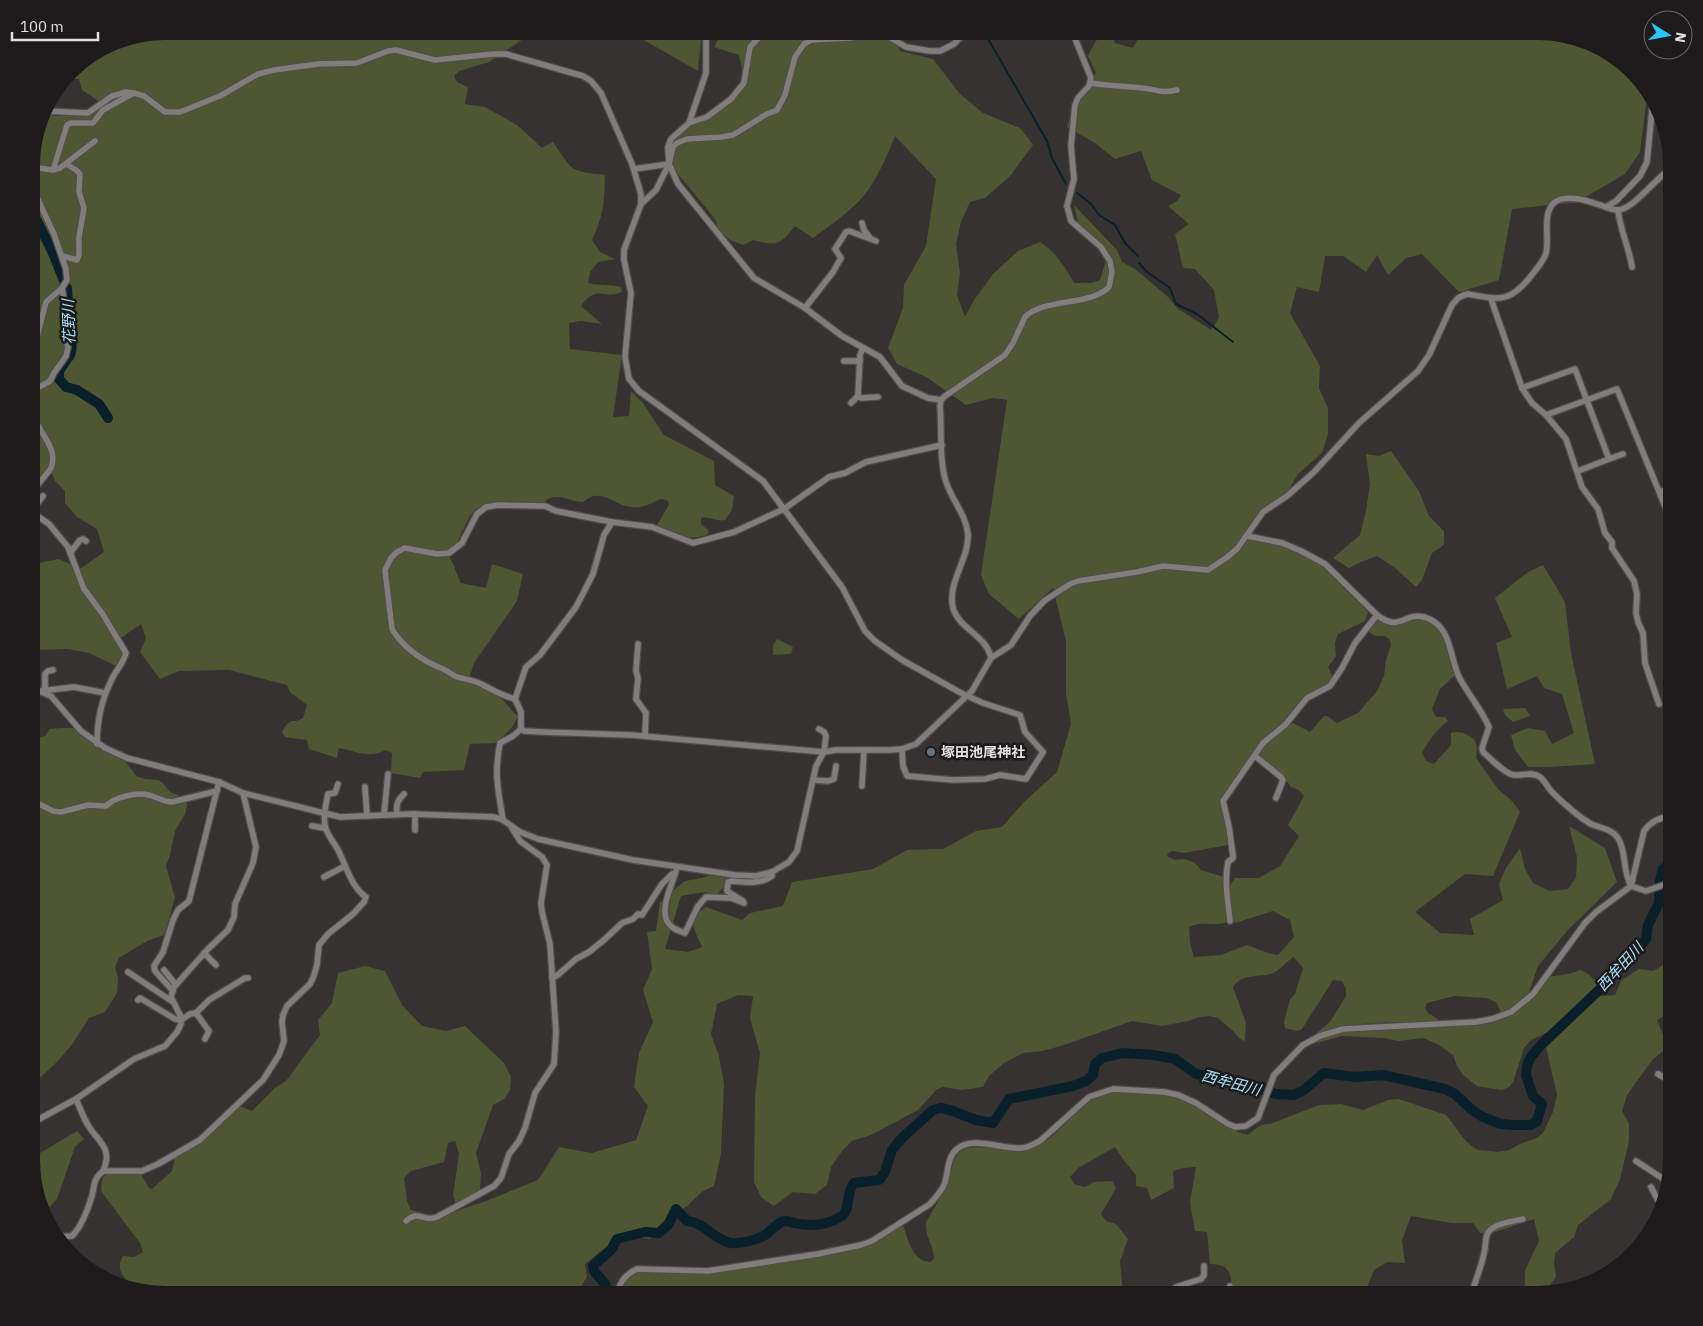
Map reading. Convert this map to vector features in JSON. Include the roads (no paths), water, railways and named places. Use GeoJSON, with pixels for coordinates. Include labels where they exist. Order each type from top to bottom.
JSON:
{"type":"FeatureCollection","features":[{"type":"Feature","properties":{"kind":"street"},"geometry":{"type":"LineString","coordinates":[[689,123],[706,73],[706,40]]}},
{"type":"Feature","properties":{"kind":"street"},"geometry":{"type":"LineString","coordinates":[[756,40],[750,47],[744,83],[732,99],[707,117],[689,123],[671,139],[668,147],[668,164],[678,184],[748,271],[764,284],[804,308],[842,336],[880,357],[902,386],[928,398],[941,400],[1006,355],[1028,314],[1044,307],[1100,294],[1109,287],[1112,272],[1110,261],[1101,247],[1072,221],[1068,206],[1074,179],[1071,146],[1075,105],[1091,83],[1090,74],[1076,40]]}},
{"type":"Feature","properties":{"kind":"street"},"geometry":{"type":"LineString","coordinates":[[641,204],[656,190],[668,164],[673,147],[677,143],[687,139],[733,135],[777,110],[785,95],[795,57],[804,44],[811,40]]}},
{"type":"Feature","properties":{"kind":"street"},"geometry":{"type":"LineString","coordinates":[[895,40],[906,47],[940,51],[958,40]]}},
{"type":"Feature","properties":{"kind":"street"},"geometry":{"type":"LineString","coordinates":[[52,111],[88,113],[112,96],[126,92],[146,98],[160,110],[175,113],[220,96],[258,74],[318,64],[357,63],[388,51],[396,50],[435,60],[506,54],[582,76],[591,81],[601,93],[634,169],[641,194],[641,204],[624,250],[624,260],[631,293],[625,357],[629,379],[639,391],[759,478],[842,587],[870,636],[902,660],[966,695],[983,703],[1020,715],[1025,732],[1043,752],[1026,779],[1000,775],[985,779],[953,780],[907,776],[904,772],[902,749]]}},
{"type":"Feature","properties":{"kind":"street"},"geometry":{"type":"LineString","coordinates":[[1091,83],[1144,88],[1164,93],[1177,90]]}},
{"type":"Feature","properties":{"kind":"street"},"geometry":{"type":"LineString","coordinates":[[52,170],[67,125],[71,123],[93,124],[103,110],[134,93]]}},
{"type":"Feature","properties":{"kind":"street"},"geometry":{"type":"LineString","coordinates":[[1606,207],[1616,201],[1640,176],[1647,162],[1652,113]]}},
{"type":"Feature","properties":{"kind":"street"},"geometry":{"type":"LineString","coordinates":[[40,168],[52,170],[60,168],[96,141]]}},
{"type":"Feature","properties":{"kind":"street"},"geometry":{"type":"LineString","coordinates":[[63,256],[77,260],[84,208],[80,192],[80,174],[66,164]]}},
{"type":"Feature","properties":{"kind":"street"},"geometry":{"type":"LineString","coordinates":[[634,169],[668,164]]}},
{"type":"Feature","properties":{"kind":"street"},"geometry":{"type":"LineString","coordinates":[[521,729],[542,732],[645,736],[824,752],[902,749],[916,744],[975,687],[991,658],[1012,645],[1030,616],[1044,601],[1070,584],[1163,566],[1208,570],[1236,550],[1263,512],[1287,496],[1314,472],[1359,423],[1418,371],[1429,355],[1452,305],[1458,298],[1468,294],[1500,299],[1516,293],[1524,285],[1546,254],[1548,216],[1553,203],[1560,199],[1568,198],[1618,210],[1625,208],[1639,197],[1663,173]]}},
{"type":"Feature","properties":{"kind":"street"},"geometry":{"type":"LineString","coordinates":[[40,208],[63,256],[67,280],[62,288],[46,302],[40,325]]}},
{"type":"Feature","properties":{"kind":"street"},"geometry":{"type":"LineString","coordinates":[[1618,210],[1619,222],[1630,254],[1632,267]]}},
{"type":"Feature","properties":{"kind":"street"},"geometry":{"type":"LineString","coordinates":[[804,308],[833,272],[841,258],[835,249],[846,232],[849,231],[873,240],[864,230],[862,223]]}},
{"type":"Feature","properties":{"kind":"street"},"geometry":{"type":"LineString","coordinates":[[40,387],[50,382],[66,356],[68,347],[65,335],[65,307],[62,288]]}},
{"type":"Feature","properties":{"kind":"street"},"geometry":{"type":"LineString","coordinates":[[1492,299],[1522,388],[1532,403],[1546,415],[1566,439],[1582,487],[1598,509],[1605,533],[1612,542],[1612,548],[1634,581],[1637,594],[1636,613],[1643,633],[1645,663],[1659,704]]}},
{"type":"Feature","properties":{"kind":"street"},"geometry":{"type":"LineString","coordinates":[[851,403],[858,396],[860,361],[863,348]]}},
{"type":"Feature","properties":{"kind":"street"},"geometry":{"type":"LineString","coordinates":[[844,361],[860,361]]}},
{"type":"Feature","properties":{"kind":"street"},"geometry":{"type":"LineString","coordinates":[[1522,388],[1575,369],[1609,459]]}},
{"type":"Feature","properties":{"kind":"street"},"geometry":{"type":"LineString","coordinates":[[1546,415],[1617,389],[1663,500]]}},
{"type":"Feature","properties":{"kind":"street"},"geometry":{"type":"LineString","coordinates":[[858,396],[861,398],[878,397]]}},
{"type":"Feature","properties":{"kind":"street"},"geometry":{"type":"LineString","coordinates":[[941,400],[943,468],[946,481],[955,504],[966,523],[968,533],[966,552],[953,590],[954,608],[960,621],[986,645],[991,658]]}},
{"type":"Feature","properties":{"kind":"street"},"geometry":{"type":"LineString","coordinates":[[40,429],[51,448],[52,458],[51,469],[40,480]]}},
{"type":"Feature","properties":{"kind":"street"},"geometry":{"type":"LineString","coordinates":[[515,699],[506,697],[476,682],[458,677],[430,664],[416,655],[400,640],[392,629],[385,581],[387,563],[397,552],[405,548],[437,554],[449,553],[462,543],[477,514],[486,507],[498,505],[545,506],[556,511],[612,522],[652,527],[693,542],[734,532],[784,509],[829,477],[844,473],[866,462],[942,445]]}},
{"type":"Feature","properties":{"kind":"street"},"geometry":{"type":"LineString","coordinates":[[1578,471],[1623,454]]}},
{"type":"Feature","properties":{"kind":"street"},"geometry":{"type":"LineString","coordinates":[[40,498],[44,496]]}},
{"type":"Feature","properties":{"kind":"street"},"geometry":{"type":"LineString","coordinates":[[40,518],[49,524],[68,547],[84,589],[102,613],[126,653],[105,693],[97,727],[97,744]]}},
{"type":"Feature","properties":{"kind":"street"},"geometry":{"type":"LineString","coordinates":[[503,820],[496,777],[500,743],[521,729],[521,712],[515,699],[526,667],[540,655],[576,607],[593,574],[604,535],[612,522]]}},
{"type":"Feature","properties":{"kind":"street"},"geometry":{"type":"LineString","coordinates":[[1247,536],[1282,543],[1325,564],[1377,616],[1390,623],[1418,616],[1432,620],[1439,625],[1450,644],[1459,677],[1484,715],[1489,727],[1482,748],[1483,752],[1507,773],[1514,775],[1534,774],[1540,778],[1551,792],[1591,824],[1608,829],[1617,836],[1622,847],[1626,877],[1631,886],[1646,890],[1663,885]]}},
{"type":"Feature","properties":{"kind":"street"},"geometry":{"type":"LineString","coordinates":[[70,553],[80,540],[86,541]]}},
{"type":"Feature","properties":{"kind":"street"},"geometry":{"type":"LineString","coordinates":[[1230,921],[1226,891],[1228,862],[1233,856],[1223,801],[1263,743],[1285,725],[1307,698],[1330,686],[1354,644],[1377,616]]}},
{"type":"Feature","properties":{"kind":"street"},"geometry":{"type":"LineString","coordinates":[[638,644],[636,699],[646,713],[645,736]]}},
{"type":"Feature","properties":{"kind":"street"},"geometry":{"type":"LineString","coordinates":[[43,691],[45,674],[53,670]]}},
{"type":"Feature","properties":{"kind":"street"},"geometry":{"type":"LineString","coordinates":[[43,691],[74,686],[105,693]]}},
{"type":"Feature","properties":{"kind":"street"},"geometry":{"type":"LineString","coordinates":[[40,690],[51,696],[73,724],[97,744],[127,758],[220,782],[244,793],[340,817],[397,814],[487,816],[503,820],[520,832],[538,839],[621,858],[743,876],[756,876],[772,872],[789,862],[797,851],[817,761],[824,752],[826,736],[819,728]]}},
{"type":"Feature","properties":{"kind":"street"},"geometry":{"type":"LineString","coordinates":[[862,786],[864,750]]}},
{"type":"Feature","properties":{"kind":"street"},"geometry":{"type":"LineString","coordinates":[[1255,756],[1283,780],[1276,798]]}},
{"type":"Feature","properties":{"kind":"street"},"geometry":{"type":"LineString","coordinates":[[813,780],[828,781],[834,778],[836,766]]}},
{"type":"Feature","properties":{"kind":"street"},"geometry":{"type":"LineString","coordinates":[[384,815],[388,774]]}},
{"type":"Feature","properties":{"kind":"street"},"geometry":{"type":"LineString","coordinates":[[175,988],[155,971],[154,966],[162,952],[178,910],[189,901],[220,782]]}},
{"type":"Feature","properties":{"kind":"street"},"geometry":{"type":"LineString","coordinates":[[103,1170],[142,1170],[158,1164],[200,1140],[263,1080],[279,1054],[284,1041],[282,1022],[287,1006],[310,984],[317,965],[319,945],[328,934],[353,914],[366,897],[362,894],[345,866],[338,849],[325,828],[324,814],[328,794],[335,793],[338,784]]}},
{"type":"Feature","properties":{"kind":"street"},"geometry":{"type":"LineString","coordinates":[[365,787],[367,816]]}},
{"type":"Feature","properties":{"kind":"street"},"geometry":{"type":"LineString","coordinates":[[40,804],[53,811],[61,812],[88,805],[106,806],[119,798],[137,795],[148,795],[172,802],[217,791]]}},
{"type":"Feature","properties":{"kind":"street"},"geometry":{"type":"LineString","coordinates":[[40,1119],[76,1099],[134,1059],[165,1046],[177,1032],[181,1020],[171,997],[175,988],[204,954],[228,930],[234,917],[235,904],[253,863],[256,847],[244,793]]}},
{"type":"Feature","properties":{"kind":"street"},"geometry":{"type":"LineString","coordinates":[[397,814],[396,806],[398,800],[404,794]]}},
{"type":"Feature","properties":{"kind":"street"},"geometry":{"type":"LineString","coordinates":[[415,814],[415,830]]}},
{"type":"Feature","properties":{"kind":"street"},"geometry":{"type":"LineString","coordinates":[[620,1286],[628,1273],[637,1269],[708,1271],[818,1254],[862,1245],[872,1241],[930,1204],[938,1196],[944,1186],[952,1156],[960,1147],[970,1143],[1023,1148],[1033,1145],[1040,1141],[1089,1097],[1101,1092],[1125,1089],[1178,1095],[1196,1102],[1228,1124],[1242,1127],[1250,1125],[1257,1120],[1274,1075],[1303,1045],[1320,1036],[1343,1029],[1476,1022],[1492,1019],[1511,1012],[1533,994],[1591,918],[1631,886],[1644,831],[1648,825],[1663,818]]}},
{"type":"Feature","properties":{"kind":"street"},"geometry":{"type":"LineString","coordinates":[[312,826],[325,828]]}},
{"type":"Feature","properties":{"kind":"street"},"geometry":{"type":"LineString","coordinates":[[406,1221],[416,1215],[432,1219],[438,1217],[494,1186],[501,1178],[509,1154],[519,1141],[528,1121],[530,1107],[536,1093],[554,1064],[556,1032],[550,944],[541,903],[547,865],[542,858],[520,841],[512,827]]}},
{"type":"Feature","properties":{"kind":"street"},"geometry":{"type":"LineString","coordinates":[[324,876],[345,866]]}},
{"type":"Feature","properties":{"kind":"street"},"geometry":{"type":"LineString","coordinates":[[677,867],[671,884],[665,913],[667,922],[671,927],[685,934],[698,906],[706,897],[731,898],[744,903],[744,901],[727,891],[728,882],[752,883],[770,878],[772,872]]}},
{"type":"Feature","properties":{"kind":"street"},"geometry":{"type":"LineString","coordinates":[[552,977],[556,976],[576,959],[598,946],[622,923],[633,919],[638,914],[642,915],[662,884],[672,874],[675,874]]}},
{"type":"Feature","properties":{"kind":"street"},"geometry":{"type":"LineString","coordinates":[[204,954],[216,966]]}},
{"type":"Feature","properties":{"kind":"street"},"geometry":{"type":"LineString","coordinates":[[164,970],[175,988]]}},
{"type":"Feature","properties":{"kind":"street"},"geometry":{"type":"LineString","coordinates":[[128,972],[173,1002]]}},
{"type":"Feature","properties":{"kind":"street"},"geometry":{"type":"LineString","coordinates":[[138,1000],[140,998],[175,1019],[181,1020],[190,1014],[196,1013],[209,1000],[248,978]]}},
{"type":"Feature","properties":{"kind":"street"},"geometry":{"type":"LineString","coordinates":[[196,1013],[209,1030],[206,1039]]}},
{"type":"Feature","properties":{"kind":"street"},"geometry":{"type":"LineString","coordinates":[[1658,1074],[1663,1077]]}},
{"type":"Feature","properties":{"kind":"street"},"geometry":{"type":"LineString","coordinates":[[65,1236],[72,1236],[79,1228],[92,1196],[96,1176],[103,1170],[106,1160],[106,1150],[88,1125],[76,1099]]}},
{"type":"Feature","properties":{"kind":"street"},"geometry":{"type":"LineString","coordinates":[[1636,1161],[1662,1178]]}},
{"type":"Feature","properties":{"kind":"street"},"geometry":{"type":"LineString","coordinates":[[1651,1187],[1657,1199]]}},
{"type":"Feature","properties":{"kind":"street"},"geometry":{"type":"LineString","coordinates":[[1475,1286],[1488,1231],[1492,1227],[1509,1221],[1523,1219]]}},
{"type":"Feature","properties":{"kind":"street"},"geometry":{"type":"LineString","coordinates":[[1179,1286],[1201,1278],[1204,1275],[1204,1266]]}},
{"type":"Feature","properties":{"kind":"waterway"},"geometry":{"type":"LineString","coordinates":[[989,40],[1047,141],[1052,158],[1066,184]]}},
{"type":"Feature","properties":{"kind":"waterway"},"geometry":{"type":"LineString","coordinates":[[1077,193],[1091,204],[1099,215],[1115,225],[1125,243],[1138,256]]}},
{"type":"Feature","properties":{"kind":"waterway","name":"花野川"},"geometry":{"type":"LineString","coordinates":[[40,227],[64,281]]}},
{"type":"Feature","properties":{"kind":"waterway"},"geometry":{"type":"LineString","coordinates":[[1139,263],[1147,272],[1170,288],[1176,304],[1197,314],[1233,342]]}},
{"type":"Feature","properties":{"kind":"waterway","name":"花野川"},"geometry":{"type":"LineString","coordinates":[[67,288],[68,325],[72,345],[69,357]]}},
{"type":"Feature","properties":{"kind":"waterway","name":"花野川"},"geometry":{"type":"LineString","coordinates":[[67,359],[59,371],[59,379],[66,387],[77,390],[99,404],[108,418]]}},
{"type":"Feature","properties":{"kind":"waterway","name":"西牟田川"},"geometry":{"type":"LineString","coordinates":[[606,1286],[594,1271],[593,1266],[611,1250],[617,1239],[645,1232],[659,1233],[668,1225],[676,1209],[687,1221],[699,1224],[719,1238],[731,1243],[758,1238],[784,1221],[813,1225],[832,1221],[843,1215],[847,1209],[850,1191],[854,1183],[879,1180],[885,1172],[892,1150],[902,1138],[933,1110],[941,1108],[976,1120],[993,1123],[1009,1099],[1073,1086],[1086,1081],[1093,1075],[1095,1064],[1102,1058],[1123,1053],[1154,1055],[1175,1059],[1196,1074],[1223,1079],[1276,1094],[1294,1095],[1304,1090],[1324,1073],[1355,1077],[1383,1075],[1445,1089],[1455,1094],[1472,1110],[1483,1117],[1501,1124],[1531,1125],[1537,1121],[1542,1104],[1533,1096],[1526,1075],[1530,1058],[1541,1045],[1598,991],[1646,939],[1648,925],[1659,903],[1660,880],[1663,869]]}},
{"type":"Feature","properties":{"kind":"place","name":"塚田池尾神社"},"geometry":{"type":"Point","coordinates":[931,752]}}]}
